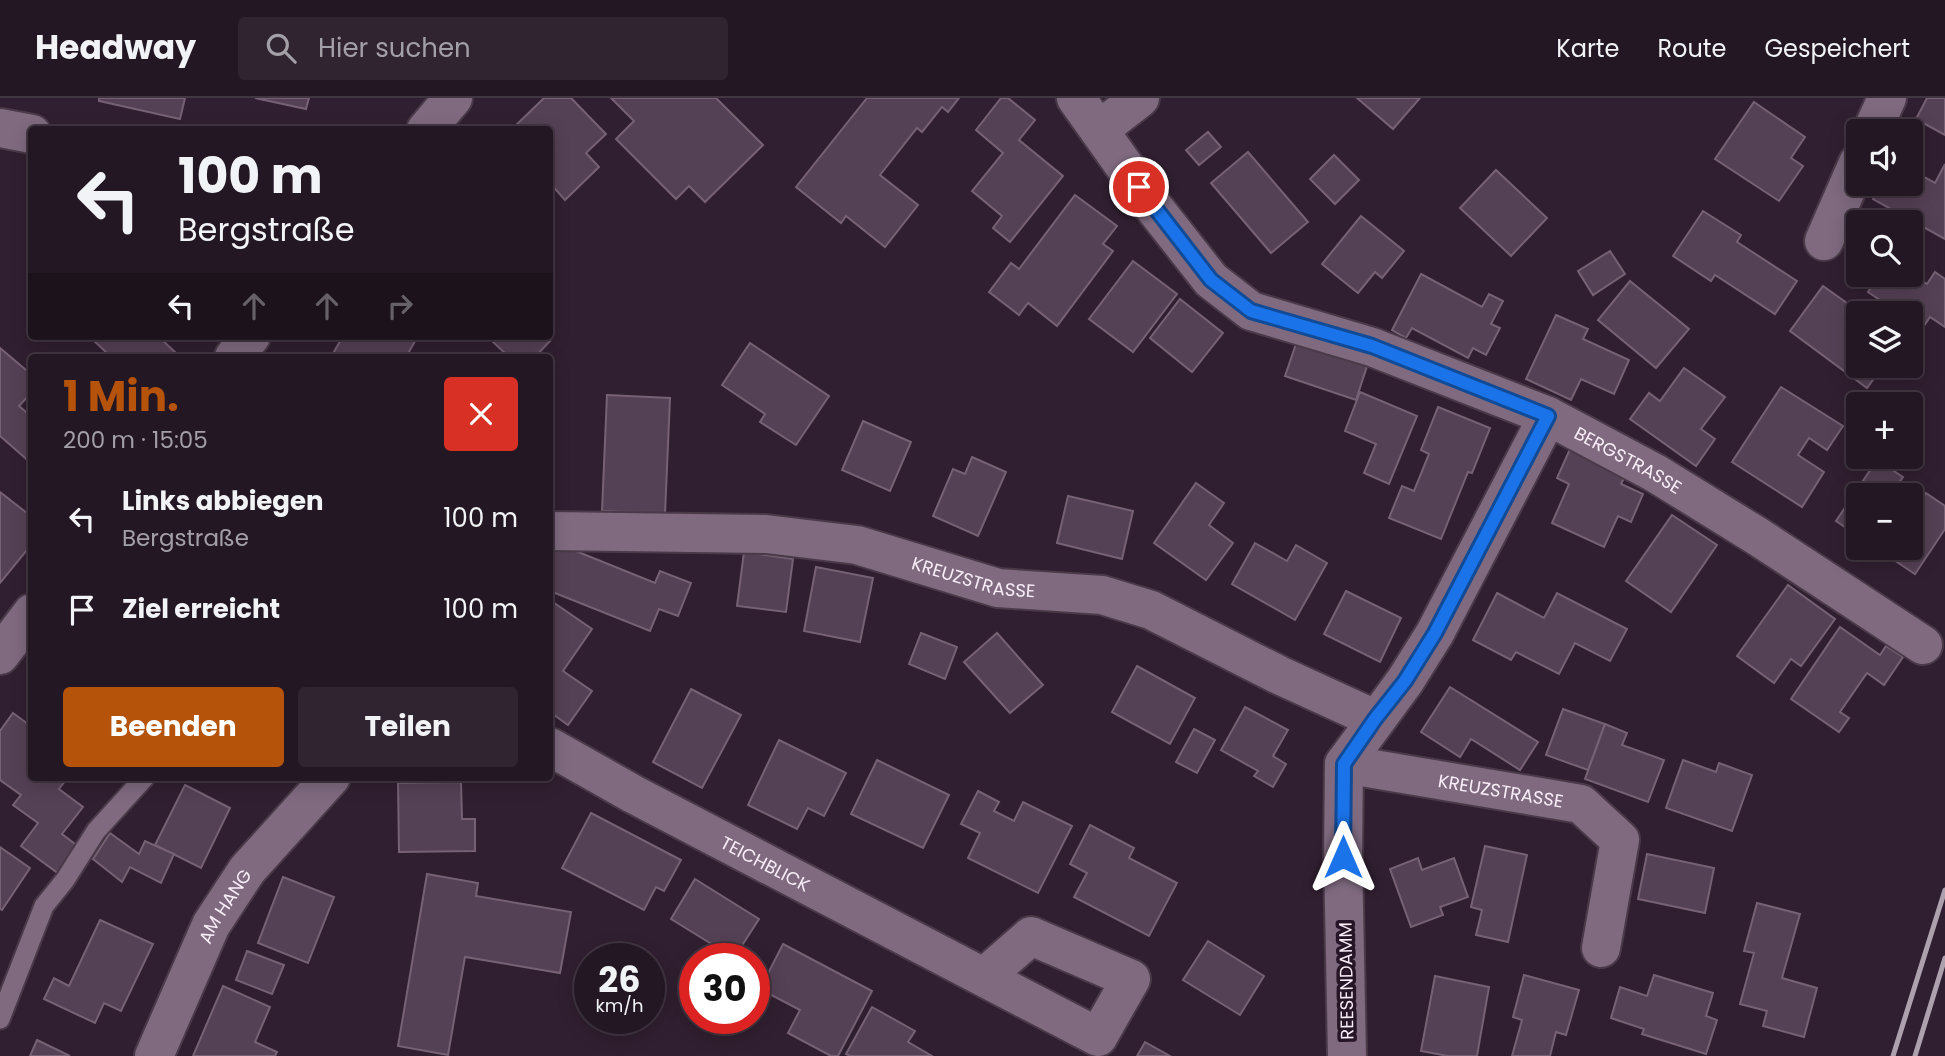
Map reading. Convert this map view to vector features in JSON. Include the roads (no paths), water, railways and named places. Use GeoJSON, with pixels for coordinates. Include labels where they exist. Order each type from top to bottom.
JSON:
{"type":"FeatureCollection","features":[{"type":"Feature","properties":{"kind":"street"},"geometry":{"type":"LineString","coordinates":[[429,126],[453,98]]}},
{"type":"Feature","properties":{"kind":"street","name":"BERGSTRASSE"},"geometry":{"type":"LineString","coordinates":[[1076,98],[1152,205],[1211,280],[1251,311],[1372,346],[1548,416],[1655,473],[1923,645]]}},
{"type":"Feature","properties":{"kind":"street"},"geometry":{"type":"LineString","coordinates":[[1100,131],[1140,98]]}},
{"type":"Feature","properties":{"kind":"street"},"geometry":{"type":"LineString","coordinates":[[1877,119],[1887,98]]}},
{"type":"Feature","properties":{"kind":"street"},"geometry":{"type":"LineString","coordinates":[[0,128],[28,133]]}},
{"type":"Feature","properties":{"kind":"street"},"geometry":{"type":"LineString","coordinates":[[1824,241],[1846,191]]}},
{"type":"Feature","properties":{"kind":"street"},"geometry":{"type":"LineString","coordinates":[[236,354],[248,340]]}},
{"type":"Feature","properties":{"kind":"street"},"geometry":{"type":"LineString","coordinates":[[1344,764],[1405,681],[1435,633],[1548,416]]}},
{"type":"Feature","properties":{"kind":"street","name":"KREUZSTRASSE"},"geometry":{"type":"LineString","coordinates":[[553,531],[766,534],[857,545],[998,587],[1102,595],[1151,610],[1279,676],[1375,719]]}},
{"type":"Feature","properties":{"kind":"street"},"geometry":{"type":"LineString","coordinates":[[0,655],[28,618]]}},
{"type":"Feature","properties":{"kind":"street","name":"TEICHBLICK"},"geometry":{"type":"LineString","coordinates":[[553,749],[633,794],[984,977]]}},
{"type":"Feature","properties":{"kind":"street","name":"KREUZSTRASSE"},"geometry":{"type":"LineString","coordinates":[[1344,764],[1581,804],[1620,840],[1601,948]]}},
{"type":"Feature","properties":{"kind":"street","name":"REESENDAMM"},"geometry":{"type":"LineString","coordinates":[[1344,764],[1347,1056]]}},
{"type":"Feature","properties":{"kind":"street","name":"AM HANG"},"geometry":{"type":"LineString","coordinates":[[154,1056],[211,925],[247,870],[327,781]]}},
{"type":"Feature","properties":{"kind":"lane"},"geometry":{"type":"LineString","coordinates":[[0,1019],[44,906],[65,880],[96,831],[141,781]]}},
{"type":"Feature","properties":{"kind":"railway"},"geometry":{"type":"LineString","coordinates":[[1893,1056],[1945,890]]}},
{"type":"Feature","properties":{"kind":"railway"},"geometry":{"type":"LineString","coordinates":[[1915,1056],[1945,958]]}}]}
